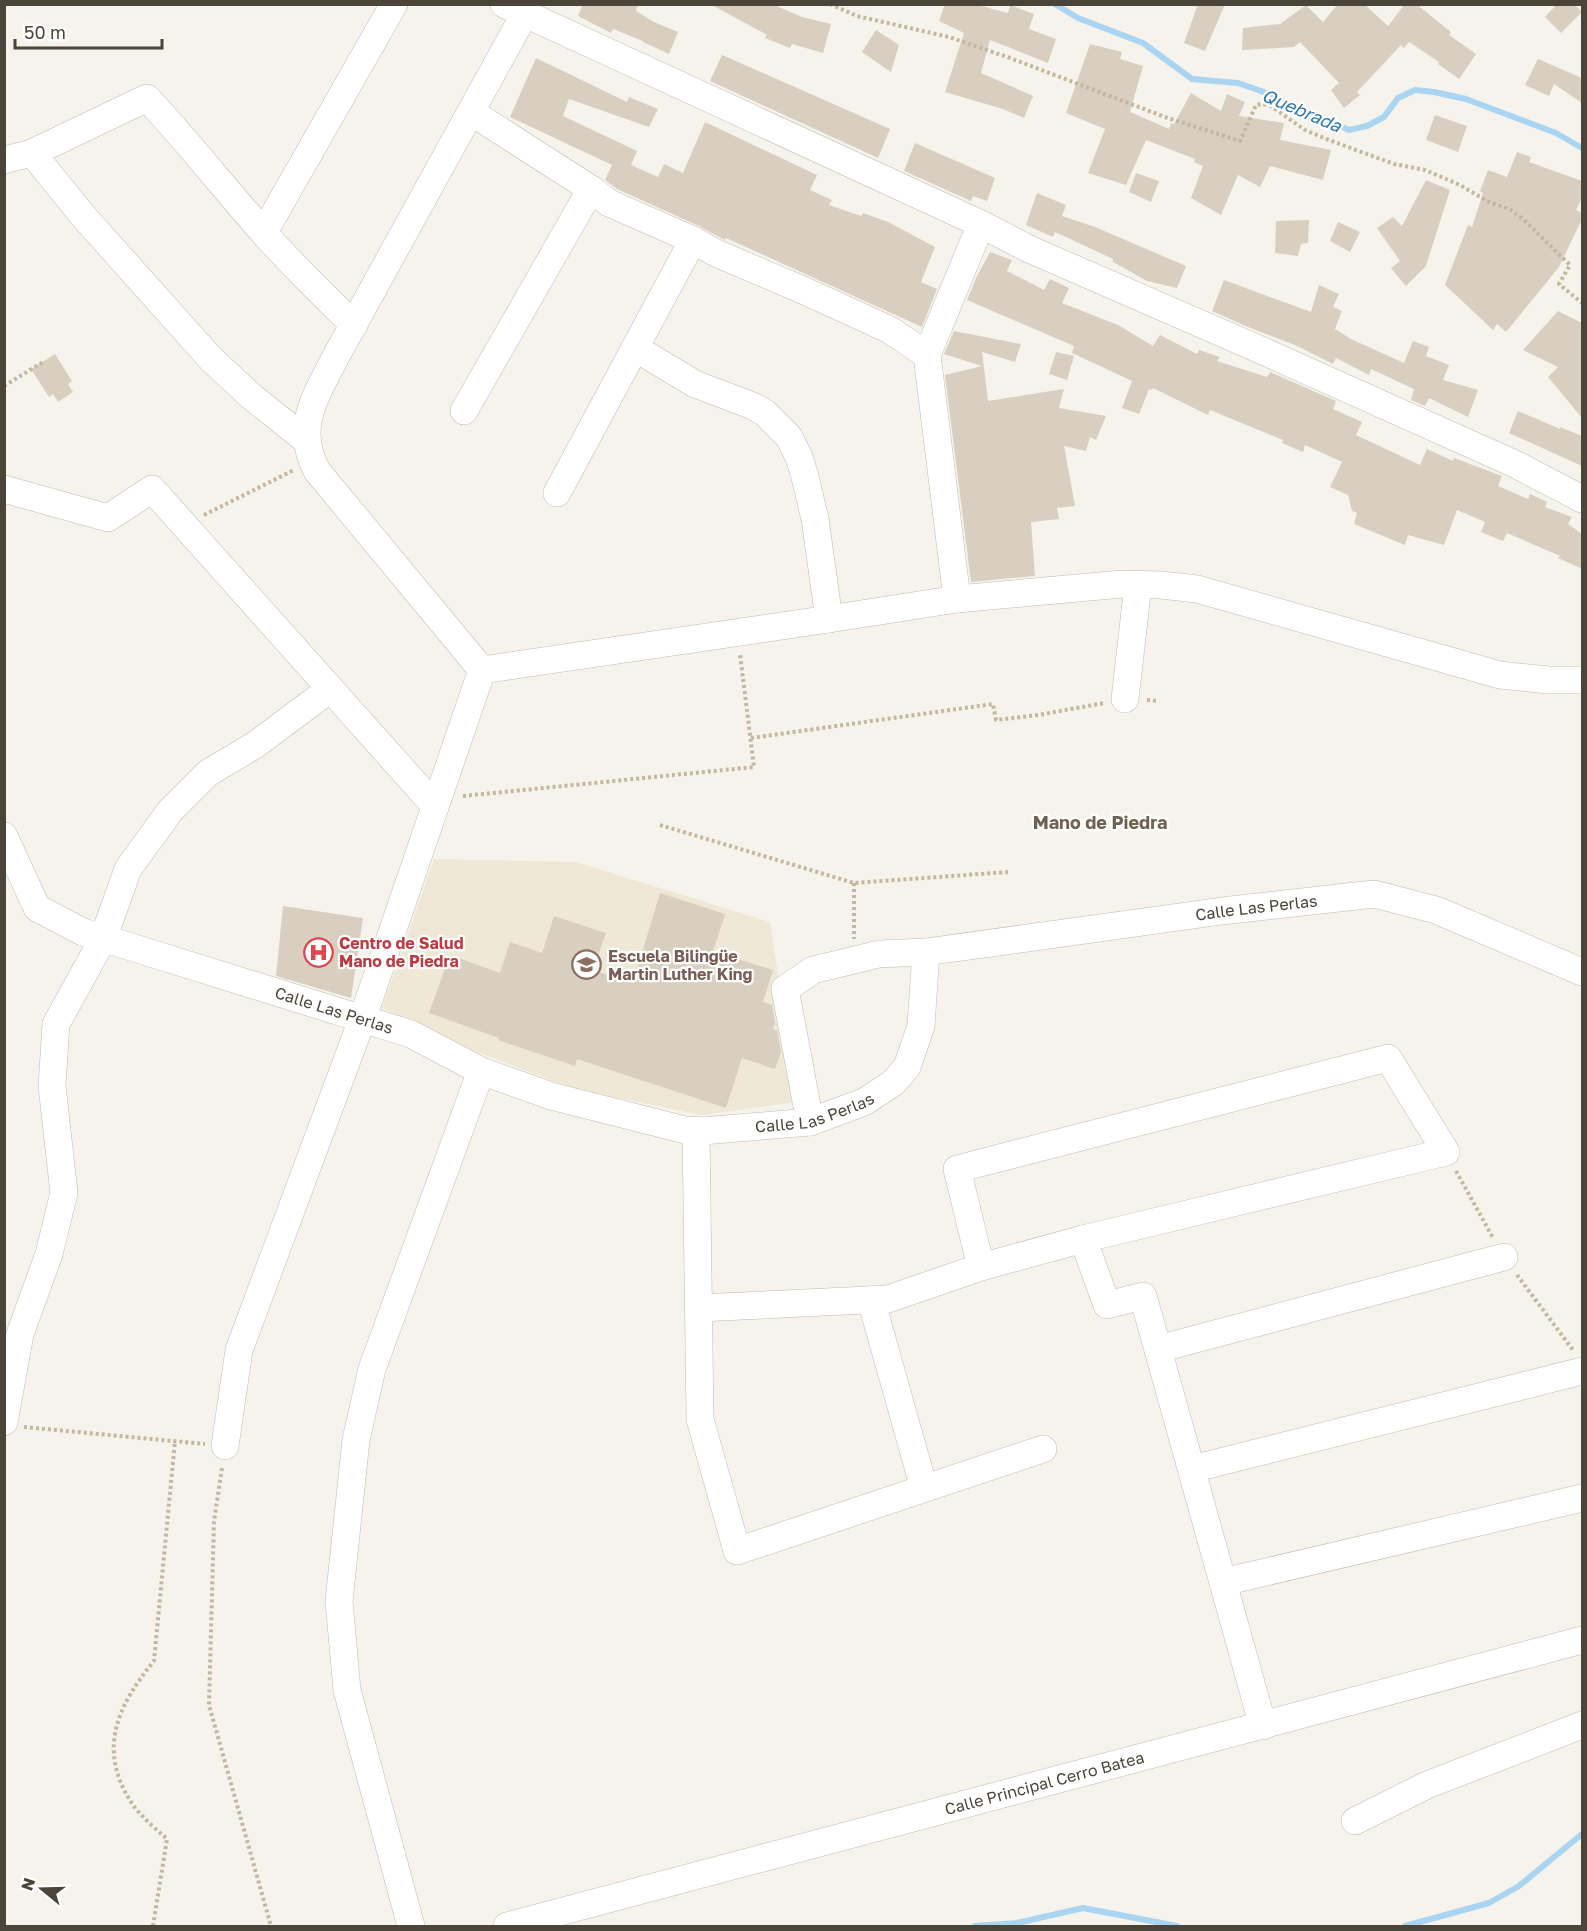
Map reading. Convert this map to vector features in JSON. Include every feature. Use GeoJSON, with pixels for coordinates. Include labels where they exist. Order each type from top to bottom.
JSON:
{"type":"FeatureCollection","features":[{"type":"Feature","properties":{"kind":"street"},"geometry":{"type":"LineString","coordinates":[[264,232],[394,4]]}},
{"type":"Feature","properties":{"kind":"street"},"geometry":{"type":"LineString","coordinates":[[482,670],[317,471],[309,451],[307,423],[311,407],[354,325],[471,112],[514,10],[981,224],[1029,249],[1504,460],[1582,499]]}},
{"type":"Feature","properties":{"kind":"street"},"geometry":{"type":"LineString","coordinates":[[4,160],[32,153],[147,98],[264,232],[354,325]]}},
{"type":"Feature","properties":{"kind":"street"},"geometry":{"type":"LineString","coordinates":[[471,112],[609,203],[890,330],[928,356],[957,599]]}},
{"type":"Feature","properties":{"kind":"street"},"geometry":{"type":"LineString","coordinates":[[32,153],[85,218],[211,359],[309,451]]}},
{"type":"Feature","properties":{"kind":"street"},"geometry":{"type":"LineString","coordinates":[[464,411],[591,189]]}},
{"type":"Feature","properties":{"kind":"street"},"geometry":{"type":"LineString","coordinates":[[927,356],[981,224]]}},
{"type":"Feature","properties":{"kind":"street"},"geometry":{"type":"LineString","coordinates":[[557,494],[693,240]]}},
{"type":"Feature","properties":{"kind":"street"},"geometry":{"type":"LineString","coordinates":[[635,348],[695,384],[753,406],[765,413],[789,437],[802,467],[815,519],[829,619]]}},
{"type":"Feature","properties":{"kind":"street"},"geometry":{"type":"LineString","coordinates":[[4,489],[108,518],[152,489],[330,689],[436,803]]}},
{"type":"Feature","properties":{"kind":"street"},"geometry":{"type":"LineString","coordinates":[[482,670],[957,599],[1122,584],[1197,589],[1500,675],[1548,680],[1582,680]]}},
{"type":"Feature","properties":{"kind":"street"},"geometry":{"type":"LineString","coordinates":[[1125,699],[1138,585]]}},
{"type":"Feature","properties":{"kind":"street"},"geometry":{"type":"LineString","coordinates":[[225,1446],[239,1350],[362,1020],[482,670]]}},
{"type":"Feature","properties":{"kind":"street"},"geometry":{"type":"LineString","coordinates":[[10,1424],[20,1334],[49,1254],[64,1194],[52,1086],[56,1024],[103,939],[128,868],[170,811],[208,772],[255,745],[330,689]]}},
{"type":"Feature","properties":{"kind":"street","name":"Calle Las Perlas"},"geometry":{"type":"LineString","coordinates":[[4,836],[16,890],[37,908],[83,932],[411,1034],[481,1071],[551,1096],[685,1130],[810,1122],[864,1102],[893,1083],[907,1067],[921,1026],[926,952],[1222,911],[1374,894],[1436,910],[1582,972]]}},
{"type":"Feature","properties":{"kind":"street"},"geometry":{"type":"LineString","coordinates":[[810,1122],[785,989],[813,970],[879,954],[926,952]]}},
{"type":"Feature","properties":{"kind":"street"},"geometry":{"type":"LineString","coordinates":[[699,1308],[888,1299],[981,1267],[1083,1239],[1446,1152],[1388,1059],[957,1169],[981,1267]]}},
{"type":"Feature","properties":{"kind":"street"},"geometry":{"type":"LineString","coordinates":[[411,1926],[347,1690],[339,1601],[356,1440],[372,1369],[481,1071]]}},
{"type":"Feature","properties":{"kind":"street"},"geometry":{"type":"LineString","coordinates":[[696,1130],[700,1419],[736,1551],[1042,1449]]}},
{"type":"Feature","properties":{"kind":"street"},"geometry":{"type":"LineString","coordinates":[[1083,1239],[1107,1305],[1143,1296],[1263,1726]]}},
{"type":"Feature","properties":{"kind":"street"},"geometry":{"type":"LineString","coordinates":[[1158,1349],[1504,1257]]}},
{"type":"Feature","properties":{"kind":"street"},"geometry":{"type":"LineString","coordinates":[[871,1299],[924,1488]]}},
{"type":"Feature","properties":{"kind":"street"},"geometry":{"type":"LineString","coordinates":[[1192,1469],[1582,1371]]}},
{"type":"Feature","properties":{"kind":"street"},"geometry":{"type":"LineString","coordinates":[[1223,1582],[1582,1498]]}},
{"type":"Feature","properties":{"kind":"street","name":"Calle Principal Cerro Batea"},"geometry":{"type":"LineString","coordinates":[[507,1926],[1582,1640]]}},
{"type":"Feature","properties":{"kind":"street"},"geometry":{"type":"LineString","coordinates":[[1355,1821],[1427,1785],[1582,1725]]}},
{"type":"Feature","properties":{"kind":"path"},"geometry":{"type":"LineString","coordinates":[[830,4],[857,16],[949,36],[1165,117],[1240,141],[1256,105],[1270,106],[1305,130],[1394,164],[1425,170],[1460,185],[1487,201],[1511,210],[1569,265],[1559,284],[1582,303]]}},
{"type":"Feature","properties":{"kind":"path"},"geometry":{"type":"LineString","coordinates":[[4,386],[43,362]]}},
{"type":"Feature","properties":{"kind":"path"},"geometry":{"type":"LineString","coordinates":[[185,525],[309,451]]}},
{"type":"Feature","properties":{"kind":"path"},"geometry":{"type":"LineString","coordinates":[[436,803],[754,767],[737,633]]}},
{"type":"Feature","properties":{"kind":"path"},"geometry":{"type":"LineString","coordinates":[[751,738],[993,704],[996,720],[1038,715],[1125,699],[1158,700]]}},
{"type":"Feature","properties":{"kind":"path"},"geometry":{"type":"LineString","coordinates":[[660,825],[854,883],[1008,872]]}},
{"type":"Feature","properties":{"kind":"path"},"geometry":{"type":"LineString","coordinates":[[854,883],[854,961]]}},
{"type":"Feature","properties":{"kind":"path"},"geometry":{"type":"LineString","coordinates":[[10,1424],[225,1446],[214,1521],[209,1705],[271,1926]]}},
{"type":"Feature","properties":{"kind":"path"},"geometry":{"type":"LineString","coordinates":[[153,1926],[167,1839],[132,1802],[116,1769],[114,1741],[120,1712],[134,1685],[153,1661],[175,1441]]}},
{"type":"Feature","properties":{"kind":"shaded area","name":"Escuela Bilingüe Martin Luther King"},"geometry":{"type":"Polygon","coordinates":[[[434,859],[576,862],[770,922],[797,1102],[701,1115],[575,1089],[472,1050],[382,1008],[434,859]]]}},
{"type":"Feature","properties":{"kind":"building"},"geometry":{"type":"Polygon","coordinates":[[[583,4],[638,4],[636,11],[678,32],[669,54],[613,29],[611,33],[578,16],[583,4]]]}},
{"type":"Feature","properties":{"kind":"building"},"geometry":{"type":"Polygon","coordinates":[[[710,4],[772,4],[802,17],[831,24],[823,53],[792,44],[790,48],[765,38],[767,35],[710,4]]]}},
{"type":"Feature","properties":{"kind":"building"},"geometry":{"type":"Polygon","coordinates":[[[945,4],[974,4],[1008,13],[1010,5],[1034,14],[1029,29],[1056,39],[1048,63],[990,40],[981,73],[1033,96],[1024,118],[1003,109],[945,92],[964,33],[939,21],[945,4]]]}},
{"type":"Feature","properties":{"kind":"building"},"geometry":{"type":"Polygon","coordinates":[[[1198,4],[1225,4],[1205,51],[1184,43],[1198,4]]]}},
{"type":"Feature","properties":{"kind":"building"},"geometry":{"type":"Polygon","coordinates":[[[1338,4],[1364,4],[1388,26],[1405,4],[1416,4],[1451,32],[1449,35],[1476,54],[1459,79],[1409,42],[1404,48],[1401,45],[1357,92],[1360,95],[1344,108],[1331,90],[1339,83],[1300,42],[1294,47],[1242,50],[1243,28],[1280,24],[1306,5],[1323,22],[1338,4]]]}},
{"type":"Feature","properties":{"kind":"building"},"geometry":{"type":"Polygon","coordinates":[[[1557,4],[1574,4],[1582,12],[1561,33],[1545,17],[1557,4]]]}},
{"type":"Feature","properties":{"kind":"building"},"geometry":{"type":"Polygon","coordinates":[[[876,30],[899,45],[891,72],[862,52],[876,30]]]}},
{"type":"Feature","properties":{"kind":"building"},"geometry":{"type":"Polygon","coordinates":[[[1090,44],[1122,52],[1120,59],[1143,66],[1130,112],[1169,129],[1191,93],[1221,111],[1227,94],[1245,102],[1239,116],[1284,123],[1280,140],[1331,150],[1323,180],[1270,166],[1260,187],[1238,175],[1221,215],[1191,198],[1203,166],[1194,162],[1195,159],[1146,140],[1126,185],[1088,173],[1105,129],[1066,113],[1090,44]]]}},
{"type":"Feature","properties":{"kind":"building"},"geometry":{"type":"Polygon","coordinates":[[[722,55],[890,129],[878,158],[710,81],[722,55]]]}},
{"type":"Feature","properties":{"kind":"building"},"geometry":{"type":"Polygon","coordinates":[[[536,58],[627,102],[629,97],[658,109],[649,127],[569,99],[563,116],[637,151],[631,165],[658,177],[664,164],[683,173],[705,122],[817,175],[810,190],[832,200],[829,205],[888,222],[935,247],[921,282],[937,289],[922,327],[726,238],[725,240],[617,189],[605,180],[612,165],[510,117],[536,58]]]}},
{"type":"Feature","properties":{"kind":"building"},"geometry":{"type":"Polygon","coordinates":[[[1538,59],[1582,78],[1582,103],[1554,84],[1549,96],[1525,85],[1538,59]]]}},
{"type":"Feature","properties":{"kind":"building"},"geometry":{"type":"Polygon","coordinates":[[[1435,115],[1467,126],[1458,152],[1426,140],[1435,115]]]}},
{"type":"Feature","properties":{"kind":"building"},"geometry":{"type":"Polygon","coordinates":[[[915,143],[995,178],[987,201],[973,196],[971,201],[904,171],[915,143]]]}},
{"type":"Feature","properties":{"kind":"building"},"geometry":{"type":"Polygon","coordinates":[[[1517,152],[1531,157],[1529,162],[1582,181],[1582,198],[1576,210],[1582,213],[1582,219],[1559,267],[1506,332],[1497,324],[1493,330],[1445,285],[1468,225],[1472,227],[1483,193],[1480,191],[1488,170],[1507,177],[1517,152]]]}},
{"type":"Feature","properties":{"kind":"building"},"geometry":{"type":"Polygon","coordinates":[[[1136,173],[1159,181],[1151,202],[1129,192],[1136,173]]]}},
{"type":"Feature","properties":{"kind":"building"},"geometry":{"type":"Polygon","coordinates":[[[1426,180],[1450,190],[1426,266],[1406,286],[1391,268],[1400,261],[1377,228],[1393,217],[1402,226],[1426,180]]]}},
{"type":"Feature","properties":{"kind":"building"},"geometry":{"type":"Polygon","coordinates":[[[1037,193],[1066,205],[1062,216],[1095,227],[1186,266],[1177,288],[1147,281],[1113,262],[1113,259],[1055,232],[1053,237],[1026,225],[1037,193]]]}},
{"type":"Feature","properties":{"kind":"building"},"geometry":{"type":"Polygon","coordinates":[[[1309,220],[1308,243],[1301,244],[1298,256],[1275,253],[1276,221],[1309,220]]]}},
{"type":"Feature","properties":{"kind":"building"},"geometry":{"type":"Polygon","coordinates":[[[1338,222],[1360,232],[1350,252],[1330,241],[1338,222]]]}},
{"type":"Feature","properties":{"kind":"building"},"geometry":{"type":"Polygon","coordinates":[[[990,252],[1012,260],[1007,271],[1044,290],[1050,279],[1069,288],[1062,303],[1118,325],[1153,346],[1160,335],[1197,354],[1199,350],[1220,357],[1217,361],[1267,377],[1270,372],[1336,401],[1333,409],[1362,422],[1356,435],[1420,465],[1427,449],[1453,461],[1454,458],[1502,476],[1498,486],[1528,499],[1530,494],[1547,502],[1545,507],[1572,517],[1568,524],[1582,534],[1582,569],[1558,558],[1560,556],[1507,533],[1503,541],[1481,532],[1485,522],[1457,510],[1444,545],[1408,535],[1405,545],[1354,524],[1357,513],[1352,511],[1348,495],[1330,487],[1342,462],[1305,445],[1303,452],[1282,443],[1283,440],[1210,410],[1208,415],[1153,388],[1149,389],[1139,414],[1122,408],[1132,381],[1072,353],[1074,346],[967,300],[990,252]]]}},
{"type":"Feature","properties":{"kind":"building"},"geometry":{"type":"Polygon","coordinates":[[[1224,280],[1311,312],[1319,285],[1339,294],[1333,307],[1342,311],[1335,329],[1351,339],[1404,363],[1413,341],[1429,347],[1426,356],[1449,365],[1443,380],[1478,390],[1468,417],[1429,398],[1425,406],[1411,400],[1414,389],[1371,369],[1369,375],[1336,358],[1333,364],[1295,345],[1212,311],[1224,280]]]}},
{"type":"Feature","properties":{"kind":"building"},"geometry":{"type":"Polygon","coordinates":[[[1558,311],[1582,323],[1582,418],[1548,377],[1558,367],[1523,350],[1558,311]]]}},
{"type":"Feature","properties":{"kind":"building"},"geometry":{"type":"Polygon","coordinates":[[[954,331],[1021,344],[1015,362],[982,352],[988,401],[1064,389],[1059,408],[1106,416],[1096,440],[1090,437],[1086,451],[1064,446],[1075,506],[1057,508],[1059,519],[1031,522],[1035,576],[971,582],[945,375],[982,366],[944,354],[954,331]]]}},
{"type":"Feature","properties":{"kind":"building"},"geometry":{"type":"Polygon","coordinates":[[[1056,352],[1074,356],[1067,380],[1049,374],[1056,352]]]}},
{"type":"Feature","properties":{"kind":"building"},"geometry":{"type":"Polygon","coordinates":[[[55,354],[72,381],[68,384],[73,392],[58,402],[53,394],[49,397],[31,369],[55,354]]]}},
{"type":"Feature","properties":{"kind":"building"},"geometry":{"type":"Polygon","coordinates":[[[1518,411],[1582,436],[1582,466],[1509,433],[1518,411]]]}},
{"type":"Feature","properties":{"kind":"building"},"geometry":{"type":"Polygon","coordinates":[[[660,893],[725,914],[713,951],[773,970],[763,1002],[772,1005],[775,1023],[773,1029],[777,1031],[781,1052],[775,1069],[742,1058],[726,1108],[577,1059],[575,1066],[498,1040],[499,1038],[429,1013],[450,955],[500,973],[510,942],[542,953],[554,916],[606,933],[593,970],[633,983],[660,893]]]}},
{"type":"Feature","properties":{"kind":"building","name":"Centro de Salud Mano de Piedra"},"geometry":{"type":"Polygon","coordinates":[[[283,906],[363,918],[351,998],[276,976],[283,906]]]}},
{"type":"Feature","properties":{"kind":"waterway","name":"Quebrada"},"geometry":{"type":"LineString","coordinates":[[1055,4],[1078,18],[1143,43],[1192,79],[1238,83],[1349,130],[1367,126],[1384,117],[1398,98],[1415,90],[1466,99],[1556,133],[1582,148]]}},
{"type":"Feature","properties":{"kind":"waterway"},"geometry":{"type":"LineString","coordinates":[[1405,1926],[1489,1903],[1519,1886],[1582,1834]]}},
{"type":"Feature","properties":{"kind":"waterway"},"geometry":{"type":"LineString","coordinates":[[975,1926],[1017,1923],[1083,1908],[1177,1926]]}},
{"type":"Feature","properties":{"kind":"place","name":"Centro de Salud Mano de Piedra"},"geometry":{"type":"Point","coordinates":[318,952]}},
{"type":"Feature","properties":{"kind":"place","name":"Escuela Bilingüe Martin Luther King"},"geometry":{"type":"Point","coordinates":[587,965]}},
{"type":"Feature","properties":{"kind":"district","name":"Mano de Piedra"},"geometry":{"type":"Point","coordinates":[1100,822]}}]}
